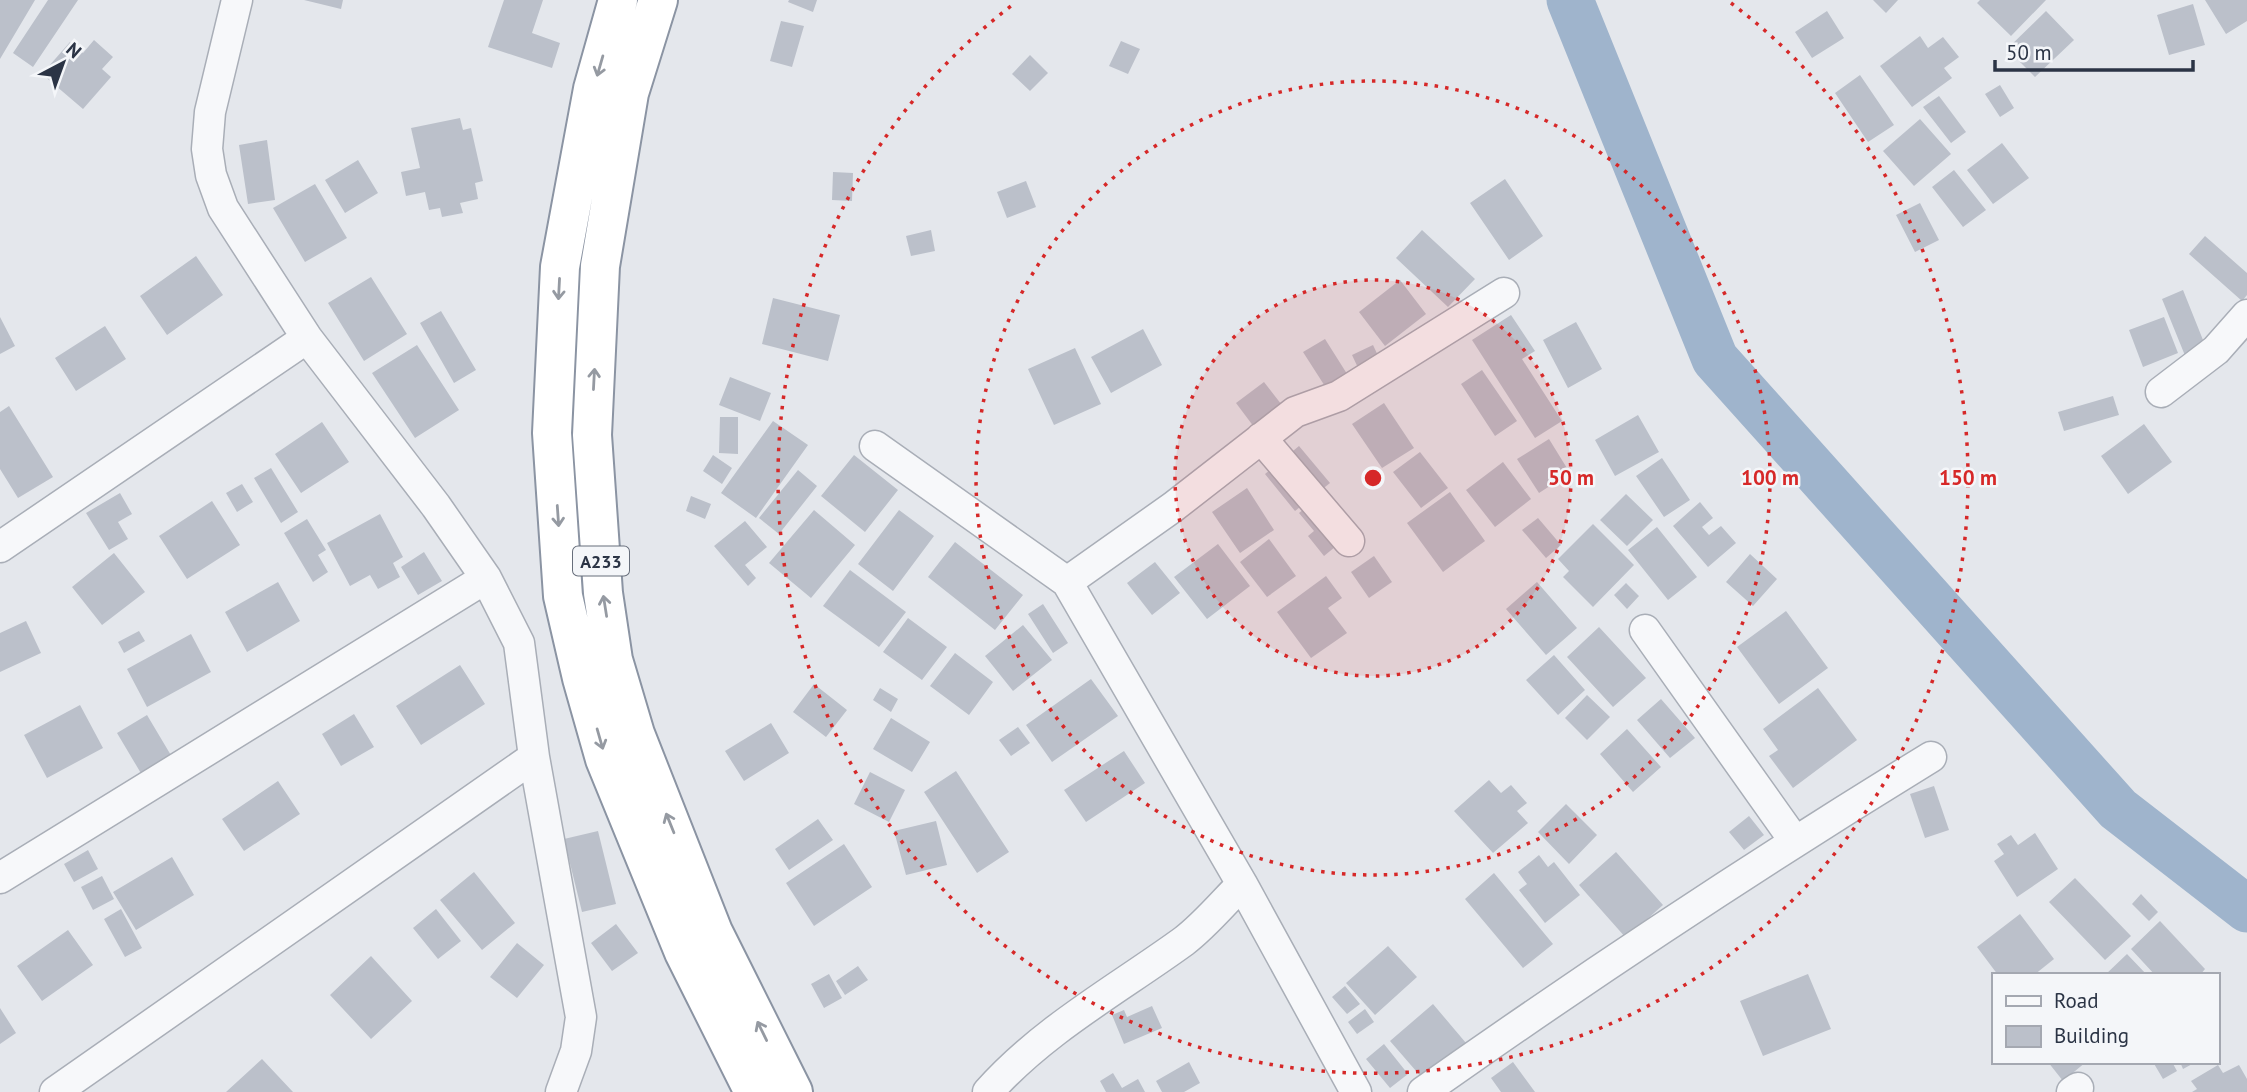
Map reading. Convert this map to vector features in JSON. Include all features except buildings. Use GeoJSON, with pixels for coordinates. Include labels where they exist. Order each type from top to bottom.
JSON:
{"type":"FeatureCollection","features":[{"type":"Feature","properties":{"kind":"highway","name":"A233"},"geometry":{"type":"LineString","coordinates":[[618,0],[593,89],[561,267],[552,433],[563,596],[605,759],[684,952],[754,1092]]}},
{"type":"Feature","properties":{"kind":"highway","name":"A233"},"geometry":{"type":"LineString","coordinates":[[658,0],[629,93],[600,266],[592,435],[603,593],[613,660],[635,734],[713,932],[793,1092]]}},
{"type":"Feature","properties":{"kind":"street"},"geometry":{"type":"LineString","coordinates":[[237,0],[209,112],[207,149],[211,175],[223,208],[307,338],[436,506],[485,578],[519,643],[534,757],[581,1017],[576,1051],[561,1092]]}},
{"type":"Feature","properties":{"kind":"street"},"geometry":{"type":"LineString","coordinates":[[1067,582],[1173,507],[1295,412],[1339,396],[1504,293]]}},
{"type":"Feature","properties":{"kind":"street"},"geometry":{"type":"LineString","coordinates":[[2161,392],[2216,350],[2247,315]]}},
{"type":"Feature","properties":{"kind":"street"},"geometry":{"type":"LineString","coordinates":[[0,547],[307,338]]}},
{"type":"Feature","properties":{"kind":"street"},"geometry":{"type":"LineString","coordinates":[[1261,438],[1349,541]]}},
{"type":"Feature","properties":{"kind":"street"},"geometry":{"type":"LineString","coordinates":[[876,446],[1067,582],[1241,884],[1356,1092]]}},
{"type":"Feature","properties":{"kind":"street"},"geometry":{"type":"LineString","coordinates":[[0,878],[485,578]]}},
{"type":"Feature","properties":{"kind":"street"},"geometry":{"type":"LineString","coordinates":[[1645,629],[1794,840]]}},
{"type":"Feature","properties":{"kind":"street"},"geometry":{"type":"LineString","coordinates":[[55,1092],[534,757]]}},
{"type":"Feature","properties":{"kind":"street"},"geometry":{"type":"LineString","coordinates":[[1423,1092],[1559,996],[1794,840],[1931,757]]}},
{"type":"Feature","properties":{"kind":"street"},"geometry":{"type":"LineString","coordinates":[[988,1092],[1031,1051],[1129,977],[1186,939],[1241,884]]}},
{"type":"Feature","properties":{"kind":"waterway"},"geometry":{"type":"LineString","coordinates":[[1570,0],[1715,359],[2118,809],[2247,909]]}}]}
